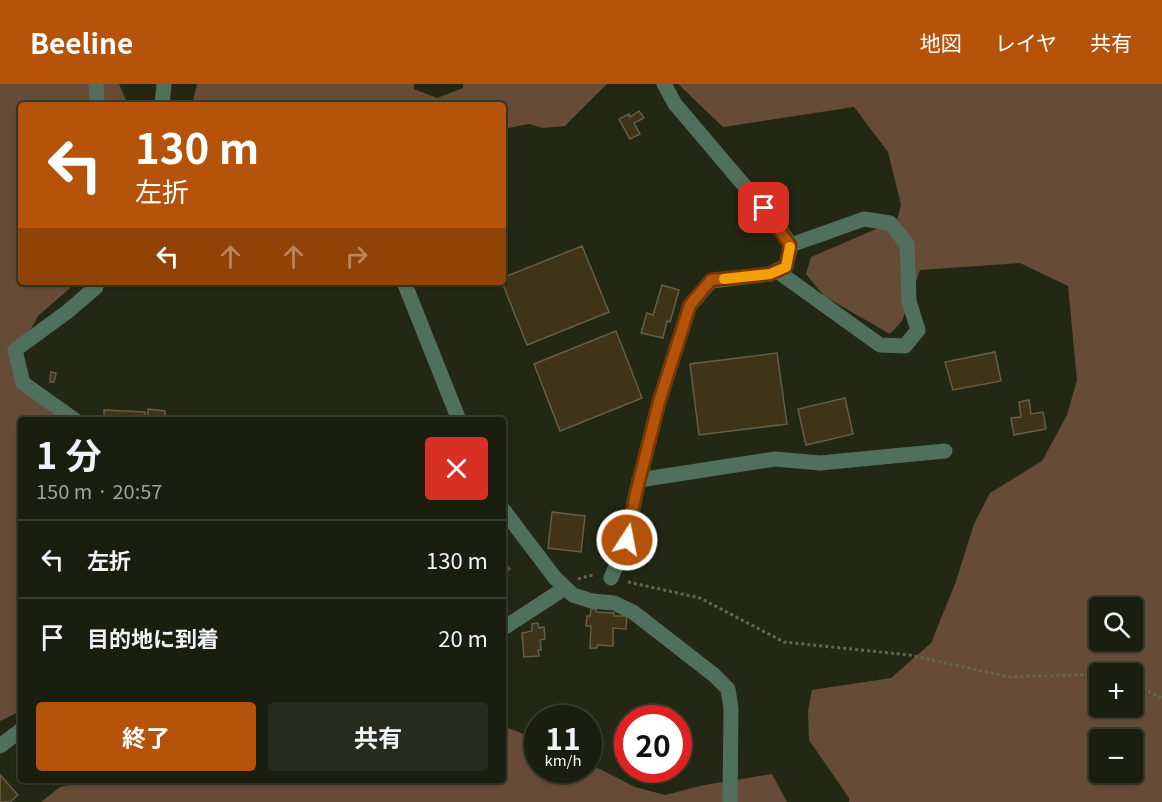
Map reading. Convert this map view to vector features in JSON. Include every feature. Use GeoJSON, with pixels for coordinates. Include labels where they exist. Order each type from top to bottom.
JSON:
{"type":"FeatureCollection","features":[{"type":"Feature","properties":{"kind":"street"},"geometry":{"type":"LineString","coordinates":[[96,84],[97,102]]}},
{"type":"Feature","properties":{"kind":"street"},"geometry":{"type":"LineString","coordinates":[[162,102],[164,84]]}},
{"type":"Feature","properties":{"kind":"street"},"geometry":{"type":"LineString","coordinates":[[611,578],[627,540],[639,480],[659,402],[690,305],[711,280],[770,274],[786,267],[790,245],[775,222],[675,104],[664,84]]}},
{"type":"Feature","properties":{"kind":"street"},"geometry":{"type":"LineString","coordinates":[[777,271],[880,345],[904,346],[918,330],[909,301],[907,244],[890,223],[864,219],[790,245]]}},
{"type":"Feature","properties":{"kind":"street"},"geometry":{"type":"LineString","coordinates":[[71,417],[23,383],[15,350],[68,312],[96,285]]}},
{"type":"Feature","properties":{"kind":"street"},"geometry":{"type":"LineString","coordinates":[[405,285],[458,417]]}},
{"type":"Feature","properties":{"kind":"street"},"geometry":{"type":"LineString","coordinates":[[639,480],[775,459],[820,463],[945,451]]}},
{"type":"Feature","properties":{"kind":"street"},"geometry":{"type":"LineString","coordinates":[[506,513],[555,578],[576,598],[614,603],[633,612],[714,675],[728,689],[731,708],[730,802]]}},
{"type":"Feature","properties":{"kind":"street"},"geometry":{"type":"LineString","coordinates":[[506,626],[565,588]]}},
{"type":"Feature","properties":{"kind":"street"},"geometry":{"type":"LineString","coordinates":[[0,746],[18,732]]}},
{"type":"Feature","properties":{"kind":"path"},"geometry":{"type":"LineString","coordinates":[[565,588],[576,580],[588,576],[611,578],[700,598],[784,642],[909,655],[1010,677],[1089,674]]}},
{"type":"Feature","properties":{"kind":"path"},"geometry":{"type":"LineString","coordinates":[[1143,688],[1162,698]]}},
{"type":"Feature","properties":{"kind":"shaded area"},"geometry":{"type":"Polygon","coordinates":[[[0,84],[119,84],[127,102],[18,102],[18,285],[74,285],[38,316],[20,349],[30,391],[63,417],[18,417],[18,712],[0,721],[0,84]]]}},
{"type":"Feature","properties":{"kind":"shaded area"},"geometry":{"type":"Polygon","coordinates":[[[197,84],[414,84],[414,89],[437,98],[463,88],[463,84],[607,84],[565,126],[543,128],[529,124],[506,128],[506,102],[193,102],[197,84]]]}},
{"type":"Feature","properties":{"kind":"shaded area"},"geometry":{"type":"Polygon","coordinates":[[[678,84],[1162,84],[1162,802],[849,802],[849,798],[809,740],[808,712],[812,690],[891,678],[931,643],[955,584],[974,524],[990,493],[1042,461],[1067,415],[1077,380],[1068,286],[1020,263],[920,270],[902,321],[890,334],[824,296],[806,274],[811,257],[897,220],[901,205],[888,152],[854,107],[723,127],[678,84]]]}},
{"type":"Feature","properties":{"kind":"shaded area"},"geometry":{"type":"Polygon","coordinates":[[[506,727],[524,734],[524,783],[602,783],[602,770],[614,776],[614,783],[627,783],[665,795],[704,785],[772,774],[787,802],[41,802],[60,787],[77,783],[506,783],[506,727]]]}},
{"type":"Feature","properties":{"kind":"building"},"geometry":{"type":"Polygon","coordinates":[[[639,111],[644,118],[634,123],[640,134],[630,139],[619,119],[629,114],[630,117],[639,111]]]}},
{"type":"Feature","properties":{"kind":"building"},"geometry":{"type":"Polygon","coordinates":[[[582,246],[609,312],[527,345],[503,285],[506,285],[506,276],[582,246]]]}},
{"type":"Feature","properties":{"kind":"building"},"geometry":{"type":"Polygon","coordinates":[[[662,285],[679,290],[663,338],[641,333],[647,313],[653,315],[662,285]]]}},
{"type":"Feature","properties":{"kind":"building"},"geometry":{"type":"Polygon","coordinates":[[[616,331],[642,398],[560,431],[534,364],[616,331]]]}},
{"type":"Feature","properties":{"kind":"building"},"geometry":{"type":"Polygon","coordinates":[[[995,352],[1001,381],[953,390],[945,362],[995,352]]]}},
{"type":"Feature","properties":{"kind":"building"},"geometry":{"type":"Polygon","coordinates":[[[777,353],[787,424],[699,435],[690,364],[777,353]]]}},
{"type":"Feature","properties":{"kind":"building"},"geometry":{"type":"Polygon","coordinates":[[[51,372],[56,373],[54,382],[50,382],[51,372]]]}},
{"type":"Feature","properties":{"kind":"building"},"geometry":{"type":"Polygon","coordinates":[[[845,398],[853,434],[806,445],[798,409],[845,398]]]}},
{"type":"Feature","properties":{"kind":"building"},"geometry":{"type":"Polygon","coordinates":[[[1029,400],[1031,414],[1043,412],[1046,429],[1014,435],[1011,418],[1021,417],[1019,402],[1029,400]]]}},
{"type":"Feature","properties":{"kind":"building"},"geometry":{"type":"Polygon","coordinates":[[[148,409],[165,411],[165,417],[147,417],[148,409]]]}},
{"type":"Feature","properties":{"kind":"building"},"geometry":{"type":"Polygon","coordinates":[[[104,410],[145,412],[144,417],[104,417],[104,410]]]}},
{"type":"Feature","properties":{"kind":"building"},"geometry":{"type":"Polygon","coordinates":[[[552,512],[585,516],[581,552],[548,548],[552,512]]]}},
{"type":"Feature","properties":{"kind":"building"},"geometry":{"type":"Polygon","coordinates":[[[591,609],[596,609],[596,612],[614,613],[614,616],[627,616],[626,629],[613,628],[613,646],[597,645],[597,648],[590,648],[591,626],[586,626],[587,616],[590,616],[591,609]]]}},
{"type":"Feature","properties":{"kind":"building"},"geometry":{"type":"Polygon","coordinates":[[[538,623],[539,628],[544,627],[545,639],[540,640],[539,656],[524,657],[522,633],[532,631],[532,624],[538,623]]]}},
{"type":"Feature","properties":{"kind":"building"},"geometry":{"type":"Polygon","coordinates":[[[0,775],[18,795],[10,802],[0,802],[0,775]]]}},
{"type":"Feature","properties":{"kind":"slow traffic"},"geometry":{"type":"LineString","coordinates":[[724,279],[770,274],[786,267],[790,247]]}},
{"type":"Feature","properties":{"kind":"route"},"geometry":{"type":"LineString","coordinates":[[627,540],[636,493],[659,402],[690,305],[711,280],[770,274],[786,267],[790,245],[764,208]]}}]}
